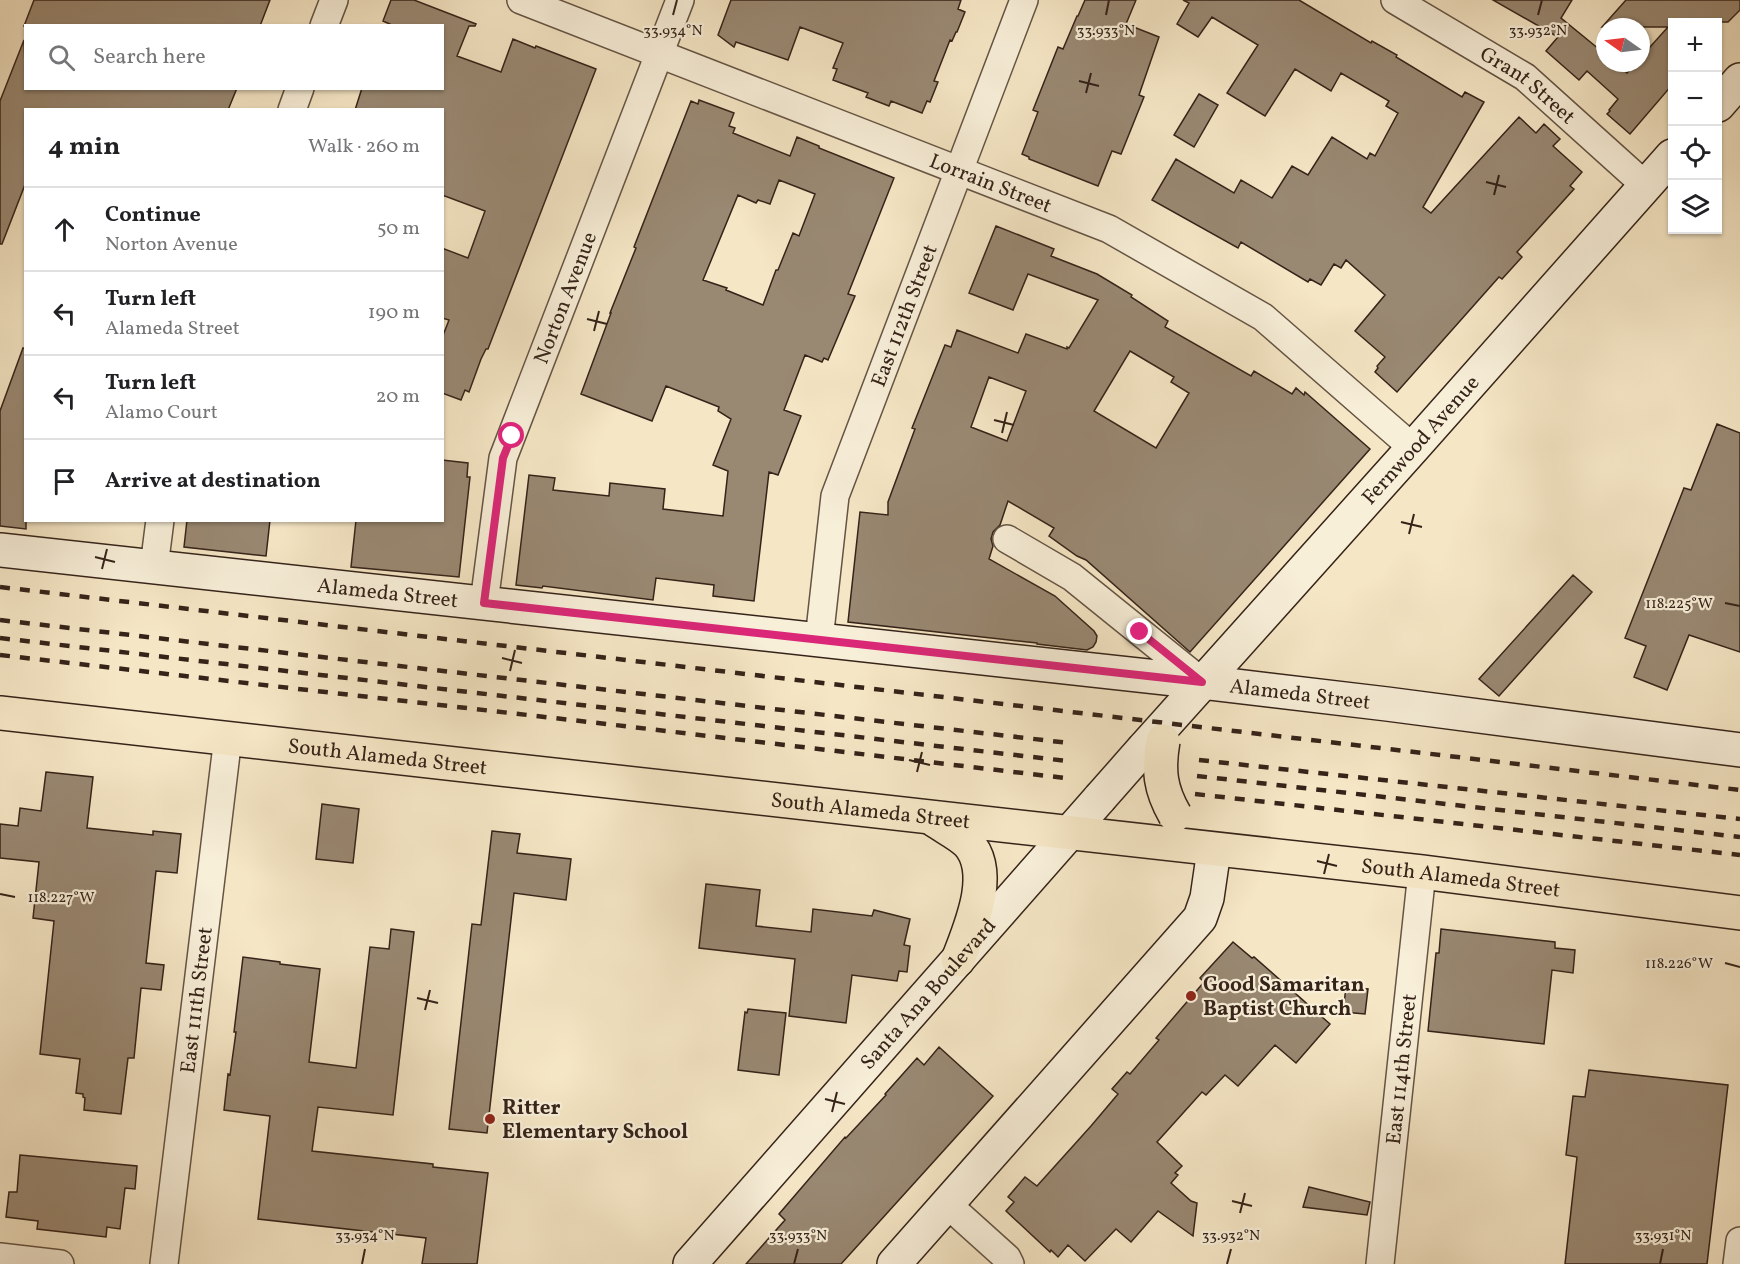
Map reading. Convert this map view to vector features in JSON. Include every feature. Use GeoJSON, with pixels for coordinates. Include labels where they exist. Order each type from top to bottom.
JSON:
{"type":"FeatureCollection","features":[{"type":"Feature","properties":{"kind":"main road","name":"South Alameda Street"},"geometry":{"type":"LineString","coordinates":[[0,713],[1422,872],[1740,913]]}},
{"type":"Feature","properties":{"kind":"main road"},"geometry":{"type":"LineString","coordinates":[[1158,737],[1162,782],[1167,801],[1175,815],[1191,832],[1214,850]]}},
{"type":"Feature","properties":{"kind":"main road"},"geometry":{"type":"LineString","coordinates":[[929,816],[967,843],[978,859],[980,885],[975,916],[958,960]]}},
{"type":"Feature","properties":{"kind":"street"},"geometry":{"type":"LineString","coordinates":[[325,24],[334,0]]}},
{"type":"Feature","properties":{"kind":"street","name":"Lorrain Street"},"geometry":{"type":"LineString","coordinates":[[521,0],[1109,229],[1263,317],[1413,448]]}},
{"type":"Feature","properties":{"kind":"street","name":"Norton Avenue"},"geometry":{"type":"LineString","coordinates":[[484,603],[503,458],[680,0]]}},
{"type":"Feature","properties":{"kind":"street","name":"East 112th Street"},"geometry":{"type":"LineString","coordinates":[[819,640],[835,496],[1024,0]]}},
{"type":"Feature","properties":{"kind":"street","name":"Grant Street"},"geometry":{"type":"LineString","coordinates":[[1395,0],[1525,77],[1646,186]]}},
{"type":"Feature","properties":{"kind":"street"},"geometry":{"type":"LineString","coordinates":[[1722,100],[1740,80]]}},
{"type":"Feature","properties":{"kind":"street"},"geometry":{"type":"LineString","coordinates":[[293,108],[299,90]]}},
{"type":"Feature","properties":{"kind":"street","name":"Fernwood Avenue"},"geometry":{"type":"LineString","coordinates":[[1158,737],[1202,682],[1668,161]]}},
{"type":"Feature","properties":{"kind":"street"},"geometry":{"type":"LineString","coordinates":[[154,567],[160,522]]}},
{"type":"Feature","properties":{"kind":"street"},"geometry":{"type":"LineString","coordinates":[[1007,539],[1072,578],[1202,682]]}},
{"type":"Feature","properties":{"kind":"street","name":"Alameda Street"},"geometry":{"type":"LineString","coordinates":[[0,550],[1202,682],[1740,750]]}},
{"type":"Feature","properties":{"kind":"street","name":"East 111th Street"},"geometry":{"type":"LineString","coordinates":[[164,1264],[228,737]]}},
{"type":"Feature","properties":{"kind":"street","name":"Santa Ana Boulevard"},"geometry":{"type":"LineString","coordinates":[[690,1264],[1100,798],[1158,737]]}},
{"type":"Feature","properties":{"kind":"street"},"geometry":{"type":"LineString","coordinates":[[894,1264],[1200,918],[1207,898],[1214,850]]}},
{"type":"Feature","properties":{"kind":"street","name":"East 114th Street"},"geometry":{"type":"LineString","coordinates":[[1380,1264],[1422,872]]}},
{"type":"Feature","properties":{"kind":"street"},"geometry":{"type":"LineString","coordinates":[[947,1204],[1007,1258],[1010,1264]]}},
{"type":"Feature","properties":{"kind":"street"},"geometry":{"type":"LineString","coordinates":[[1737,1264],[1740,1241]]}},
{"type":"Feature","properties":{"kind":"street"},"geometry":{"type":"LineString","coordinates":[[0,1257],[60,1264]]}},
{"type":"Feature","properties":{"kind":"building"},"geometry":{"type":"Polygon","coordinates":[[[34,0],[270,0],[261,24],[25,24],[34,0]]]}},
{"type":"Feature","properties":{"kind":"building"},"geometry":{"type":"Polygon","coordinates":[[[391,0],[414,0],[476,24],[469,26],[457,56],[501,72],[513,39],[596,69],[488,349],[481,359],[469,392],[465,390],[461,400],[444,394],[444,333],[449,320],[444,319],[444,249],[468,258],[485,211],[444,196],[444,108],[356,108],[361,90],[444,90],[444,24],[390,24],[383,21],[391,0]]]}},
{"type":"Feature","properties":{"kind":"building"},"geometry":{"type":"Polygon","coordinates":[[[731,0],[961,0],[958,9],[965,12],[957,32],[952,41],[950,40],[934,81],[938,82],[930,102],[927,101],[922,113],[891,101],[889,106],[866,97],[868,93],[833,80],[837,69],[833,68],[843,43],[800,27],[788,60],[736,42],[734,47],[718,35],[731,0]]]}},
{"type":"Feature","properties":{"kind":"building"},"geometry":{"type":"Polygon","coordinates":[[[1085,0],[1136,0],[1126,24],[1159,37],[1139,95],[1144,97],[1121,154],[1112,151],[1098,186],[1029,159],[1022,154],[1038,112],[1033,110],[1058,47],[1063,49],[1085,0]]]}},
{"type":"Feature","properties":{"kind":"building"},"geometry":{"type":"Polygon","coordinates":[[[1183,0],[1299,0],[1371,43],[1372,41],[1397,55],[1396,57],[1462,97],[1465,92],[1484,102],[1423,207],[1431,213],[1519,117],[1536,133],[1544,124],[1560,139],[1553,146],[1582,172],[1570,186],[1574,189],[1517,252],[1522,257],[1502,279],[1499,277],[1397,392],[1375,372],[1385,357],[1355,331],[1385,295],[1346,260],[1341,268],[1334,264],[1321,285],[1310,279],[1308,282],[1241,242],[1238,248],[1152,200],[1176,159],[1234,193],[1241,180],[1272,198],[1292,166],[1308,175],[1332,137],[1367,159],[1370,153],[1375,156],[1398,113],[1386,106],[1389,101],[1341,73],[1331,91],[1295,69],[1265,116],[1227,93],[1258,45],[1212,17],[1198,37],[1177,24],[1189,3],[1183,0]]]}},
{"type":"Feature","properties":{"kind":"building"},"geometry":{"type":"Polygon","coordinates":[[[1493,0],[1572,0],[1561,18],[1596,47],[1596,72],[1650,72],[1650,47],[1668,27],[1668,90],[1630,134],[1607,114],[1618,99],[1587,71],[1579,80],[1546,51],[1558,37],[1493,0]]]}},
{"type":"Feature","properties":{"kind":"building"},"geometry":{"type":"Polygon","coordinates":[[[1626,0],[1740,0],[1740,10],[1728,22],[1722,22],[1722,18],[1668,18],[1668,27],[1650,27],[1650,18],[1610,18],[1626,0]]]}},
{"type":"Feature","properties":{"kind":"building"},"geometry":{"type":"Polygon","coordinates":[[[24,40],[24,90],[236,90],[229,108],[24,108],[24,187],[2,244],[0,244],[0,101],[24,40]]]}},
{"type":"Feature","properties":{"kind":"building"},"geometry":{"type":"Polygon","coordinates":[[[1199,94],[1218,105],[1194,147],[1174,135],[1199,94]]]}},
{"type":"Feature","properties":{"kind":"building"},"geometry":{"type":"Polygon","coordinates":[[[699,100],[734,113],[729,126],[735,128],[733,133],[790,156],[797,137],[894,178],[848,294],[855,296],[828,360],[824,358],[822,362],[805,355],[784,410],[801,416],[778,475],[769,472],[754,601],[713,596],[714,585],[656,578],[653,600],[543,586],[542,588],[516,585],[529,475],[555,478],[553,490],[609,496],[610,483],[665,489],[663,509],[723,516],[728,471],[713,465],[731,419],[718,411],[719,407],[666,386],[652,421],[581,394],[636,248],[634,247],[691,101],[698,104],[699,100]],[[779,180],[770,204],[758,200],[756,203],[738,195],[703,280],[727,288],[726,290],[763,305],[793,233],[799,236],[815,194],[779,180]]]}},
{"type":"Feature","properties":{"kind":"building"},"geometry":{"type":"Polygon","coordinates":[[[996,226],[1054,249],[1051,256],[1097,274],[1132,295],[1131,297],[1168,321],[1165,327],[1251,376],[1254,371],[1292,394],[1296,388],[1304,395],[1305,392],[1370,449],[1190,652],[1086,560],[1049,536],[1054,528],[1008,501],[1000,525],[993,532],[991,539],[993,546],[989,559],[1055,596],[1094,631],[1097,636],[1093,647],[1087,650],[848,622],[860,512],[888,515],[888,502],[915,429],[912,428],[945,345],[951,347],[957,330],[1018,353],[1026,334],[1067,349],[1098,300],[1028,274],[1013,310],[969,293],[996,226]],[[1130,351],[1094,411],[1156,448],[1189,393],[1171,382],[1174,377],[1130,351]],[[989,377],[971,427],[1007,441],[1026,391],[989,377]]]}},
{"type":"Feature","properties":{"kind":"building"},"geometry":{"type":"Polygon","coordinates":[[[24,348],[24,522],[26,522],[26,529],[0,526],[0,411],[24,348]]]}},
{"type":"Feature","properties":{"kind":"building"},"geometry":{"type":"Polygon","coordinates":[[[1717,424],[1740,433],[1740,652],[1689,635],[1667,690],[1634,677],[1646,646],[1625,638],[1684,488],[1691,490],[1717,424]]]}},
{"type":"Feature","properties":{"kind":"building"},"geometry":{"type":"Polygon","coordinates":[[[444,460],[468,463],[467,477],[470,477],[459,577],[351,567],[356,522],[444,522],[444,460]]]}},
{"type":"Feature","properties":{"kind":"building"},"geometry":{"type":"Polygon","coordinates":[[[187,522],[270,522],[266,556],[184,547],[187,522]]]}},
{"type":"Feature","properties":{"kind":"building"},"geometry":{"type":"Polygon","coordinates":[[[1573,575],[1592,592],[1499,696],[1479,679],[1573,575]]]}},
{"type":"Feature","properties":{"kind":"building"},"geometry":{"type":"Polygon","coordinates":[[[46,772],[93,777],[87,828],[153,835],[153,831],[181,834],[177,873],[156,871],[146,963],[164,965],[161,990],[141,988],[134,1058],[128,1058],[121,1114],[84,1110],[85,1098],[83,1094],[76,1093],[80,1059],[40,1054],[54,921],[33,918],[39,862],[0,858],[0,824],[18,826],[20,808],[41,811],[46,772]]]}},
{"type":"Feature","properties":{"kind":"building"},"geometry":{"type":"Polygon","coordinates":[[[322,804],[359,809],[353,863],[316,859],[322,804]]]}},
{"type":"Feature","properties":{"kind":"building"},"geometry":{"type":"Polygon","coordinates":[[[492,831],[520,834],[517,853],[571,859],[566,900],[514,893],[487,1133],[449,1129],[472,924],[481,925],[492,831]]]}},
{"type":"Feature","properties":{"kind":"building"},"geometry":{"type":"Polygon","coordinates":[[[706,884],[760,890],[756,926],[811,932],[813,909],[872,916],[874,910],[910,919],[904,945],[910,946],[907,972],[899,971],[897,981],[852,975],[846,1023],[789,1016],[795,959],[699,948],[706,884]]]}},
{"type":"Feature","properties":{"kind":"building"},"geometry":{"type":"Polygon","coordinates":[[[391,929],[414,932],[393,1115],[318,1107],[312,1151],[433,1164],[433,1167],[488,1173],[477,1264],[422,1264],[426,1238],[258,1219],[270,1116],[224,1110],[236,1032],[234,1032],[243,957],[320,969],[309,1062],[356,1068],[370,947],[389,949],[391,929]]]}},
{"type":"Feature","properties":{"kind":"building"},"geometry":{"type":"Polygon","coordinates":[[[1441,929],[1555,942],[1555,948],[1575,950],[1573,973],[1552,970],[1544,1044],[1428,1031],[1436,953],[1439,953],[1441,929]]]}},
{"type":"Feature","properties":{"kind":"building"},"geometry":{"type":"Polygon","coordinates":[[[1233,942],[1252,958],[1254,957],[1330,1024],[1296,1063],[1275,1045],[1238,1086],[1225,1075],[1206,1095],[1202,1092],[1157,1142],[1182,1166],[1175,1173],[1178,1175],[1171,1183],[1191,1201],[1197,1203],[1193,1236],[1158,1211],[1131,1242],[1116,1229],[1085,1261],[1068,1245],[1058,1257],[1006,1211],[1014,1202],[1008,1197],[1025,1177],[1037,1186],[1091,1126],[1118,1094],[1112,1089],[1127,1072],[1130,1074],[1159,1040],[1156,1038],[1204,982],[1200,978],[1233,942]]]}},
{"type":"Feature","properties":{"kind":"building"},"geometry":{"type":"Polygon","coordinates":[[[1346,987],[1368,989],[1365,1014],[1343,1012],[1346,987]]]}},
{"type":"Feature","properties":{"kind":"building"},"geometry":{"type":"Polygon","coordinates":[[[748,1009],[786,1013],[779,1075],[738,1070],[745,1012],[747,1013],[748,1009]]]}},
{"type":"Feature","properties":{"kind":"building"},"geometry":{"type":"Polygon","coordinates":[[[939,1047],[993,1096],[841,1264],[746,1264],[785,1220],[779,1214],[845,1137],[886,1095],[917,1058],[924,1065],[939,1047]]]}},
{"type":"Feature","properties":{"kind":"building"},"geometry":{"type":"Polygon","coordinates":[[[1589,1070],[1728,1085],[1707,1264],[1565,1264],[1577,1157],[1566,1155],[1573,1096],[1585,1097],[1589,1070]]]}},
{"type":"Feature","properties":{"kind":"building"},"geometry":{"type":"Polygon","coordinates":[[[20,1155],[137,1166],[135,1189],[125,1188],[120,1229],[107,1227],[106,1237],[37,1229],[38,1221],[6,1217],[9,1192],[17,1192],[20,1155]]]}},
{"type":"Feature","properties":{"kind":"building"},"geometry":{"type":"Polygon","coordinates":[[[1309,1187],[1370,1202],[1367,1215],[1303,1207],[1309,1187]]]}},
{"type":"Feature","properties":{"kind":"railway"},"geometry":{"type":"LineString","coordinates":[[0,587],[1740,790]]}},
{"type":"Feature","properties":{"kind":"railway"},"geometry":{"type":"LineString","coordinates":[[0,620],[1069,743]]}},
{"type":"Feature","properties":{"kind":"railway"},"geometry":{"type":"LineString","coordinates":[[0,638],[1067,761]]}},
{"type":"Feature","properties":{"kind":"railway"},"geometry":{"type":"LineString","coordinates":[[0,655],[1065,778]]}},
{"type":"Feature","properties":{"kind":"railway"},"geometry":{"type":"LineString","coordinates":[[1199,760],[1740,819]]}},
{"type":"Feature","properties":{"kind":"railway"},"geometry":{"type":"LineString","coordinates":[[1197,776],[1740,837]]}},
{"type":"Feature","properties":{"kind":"railway"},"geometry":{"type":"LineString","coordinates":[[1195,794],[1740,855]]}},
{"type":"Feature","properties":{"kind":"place","name":"Good Samaritan Baptist Church"},"geometry":{"type":"Point","coordinates":[1191,996]}},
{"type":"Feature","properties":{"kind":"place","name":"Ritter Elementary School"},"geometry":{"type":"Point","coordinates":[490,1119]}},
{"type":"Feature","properties":{"kind":"route"},"geometry":{"type":"LineString","coordinates":[[512,436],[503,458],[484,603],[1202,682],[1140,632]]}}]}
